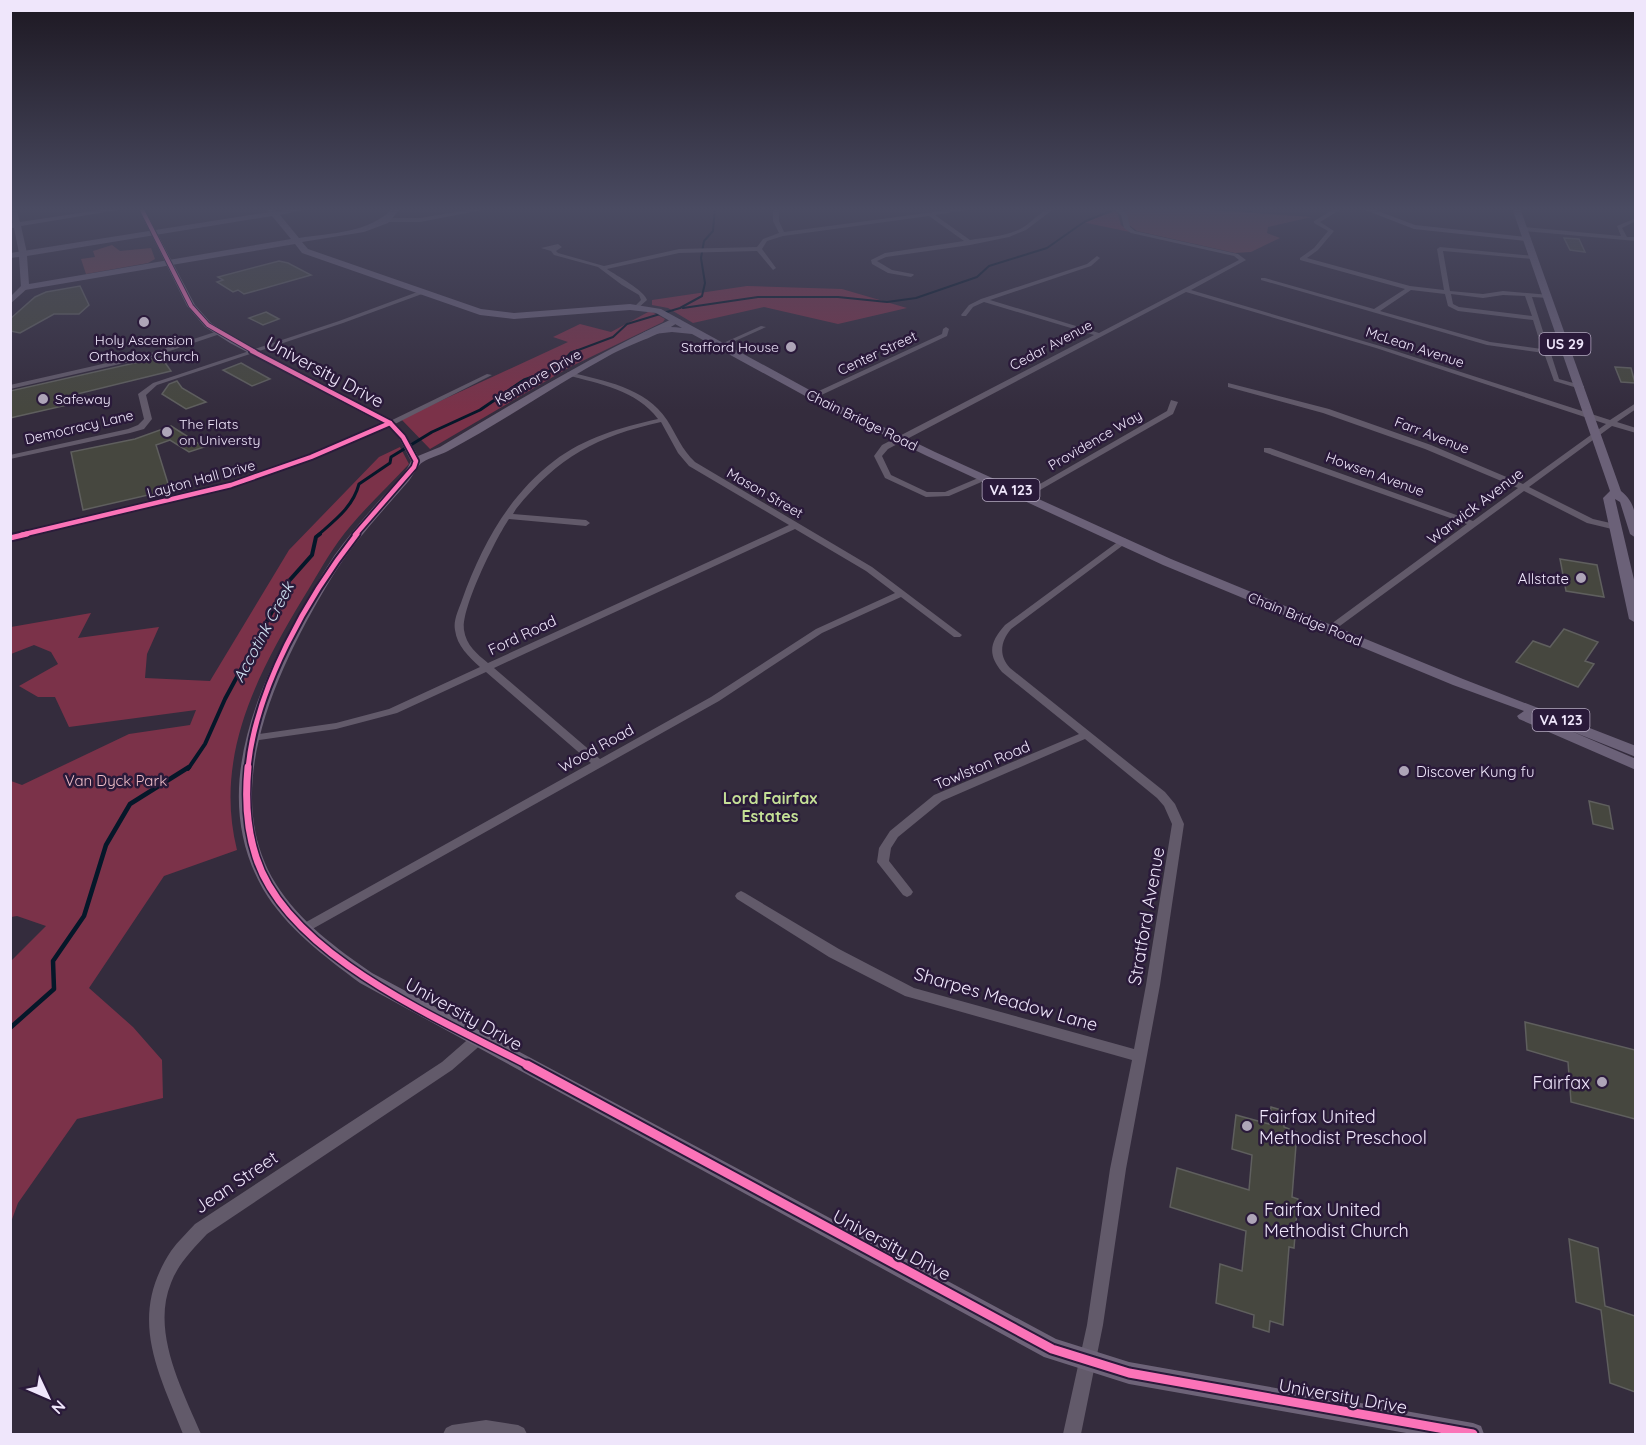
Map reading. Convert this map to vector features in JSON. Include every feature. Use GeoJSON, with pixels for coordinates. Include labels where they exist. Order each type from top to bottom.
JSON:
{"type":"FeatureCollection","features":[{"type":"Feature","properties":{"kind":"main road"},"geometry":{"type":"LineString","coordinates":[[24,275],[25,287],[96,275]]}},
{"type":"Feature","properties":{"kind":"main road","name":"Chain Bridge Road"},"geometry":{"type":"LineString","coordinates":[[370,275],[480,312],[505,316],[637,307],[658,311],[812,396],[983,478],[1123,541],[1330,629],[1635,752]]}},
{"type":"Feature","properties":{"kind":"main road","name":"US 29"},"geometry":{"type":"LineString","coordinates":[[1540,275],[1597,432],[1616,492],[1626,501],[1635,531]]}},
{"type":"Feature","properties":{"kind":"main road"},"geometry":{"type":"LineString","coordinates":[[648,333],[677,329],[710,339]]}},
{"type":"Feature","properties":{"kind":"main road","name":"US 29"},"geometry":{"type":"LineString","coordinates":[[1616,492],[1609,498],[1635,619]]}},
{"type":"Feature","properties":{"kind":"main road","name":"Chain Bridge Road"},"geometry":{"type":"LineString","coordinates":[[1458,682],[1508,709],[1635,765]]}},
{"type":"Feature","properties":{"kind":"street","name":"University Drive"},"geometry":{"type":"LineString","coordinates":[[175,275],[191,306],[218,333],[390,423],[402,436],[414,457],[414,470],[357,533],[313,600],[270,680],[259,707],[243,790],[248,836],[268,885],[303,929],[336,957],[366,978],[1052,1349],[1129,1373],[1473,1434]]}},
{"type":"Feature","properties":{"kind":"street"},"geometry":{"type":"LineString","coordinates":[[613,275],[642,294],[644,300],[637,307]]}},
{"type":"Feature","properties":{"kind":"street"},"geometry":{"type":"LineString","coordinates":[[964,315],[971,306],[983,300],[1057,275]]}},
{"type":"Feature","properties":{"kind":"street","name":"Cedar Avenue"},"geometry":{"type":"LineString","coordinates":[[983,478],[940,495],[916,492],[888,476],[878,456],[885,447],[1213,275]]}},
{"type":"Feature","properties":{"kind":"street"},"geometry":{"type":"LineString","coordinates":[[1363,275],[1410,288],[1483,296],[1503,293],[1548,296]]}},
{"type":"Feature","properties":{"kind":"street"},"geometry":{"type":"LineString","coordinates":[[1445,275],[1450,305],[1458,309],[1535,318]]}},
{"type":"Feature","properties":{"kind":"street"},"geometry":{"type":"LineString","coordinates":[[1263,279],[1489,344],[1569,354]]}},
{"type":"Feature","properties":{"kind":"street"},"geometry":{"type":"LineString","coordinates":[[10,295],[25,287]]}},
{"type":"Feature","properties":{"kind":"street"},"geometry":{"type":"LineString","coordinates":[[10,302],[25,287]]}},
{"type":"Feature","properties":{"kind":"street"},"geometry":{"type":"LineString","coordinates":[[1377,310],[1410,288]]}},
{"type":"Feature","properties":{"kind":"street","name":"McLean Avenue"},"geometry":{"type":"LineString","coordinates":[[1185,290],[1378,347],[1635,431]]}},
{"type":"Feature","properties":{"kind":"street"},"geometry":{"type":"LineString","coordinates":[[253,351],[420,293]]}},
{"type":"Feature","properties":{"kind":"street"},"geometry":{"type":"LineString","coordinates":[[1528,296],[1556,380],[1581,388]]}},
{"type":"Feature","properties":{"kind":"street"},"geometry":{"type":"LineString","coordinates":[[983,300],[1099,335]]}},
{"type":"Feature","properties":{"kind":"street","name":"Kenmore Drive"},"geometry":{"type":"LineString","coordinates":[[414,457],[444,449],[569,374],[674,319]]}},
{"type":"Feature","properties":{"kind":"street"},"geometry":{"type":"LineString","coordinates":[[722,345],[762,327]]}},
{"type":"Feature","properties":{"kind":"street","name":"Center Street"},"geometry":{"type":"LineString","coordinates":[[812,396],[945,335],[946,328]]}},
{"type":"Feature","properties":{"kind":"street"},"geometry":{"type":"LineString","coordinates":[[10,387],[153,355],[218,333]]}},
{"type":"Feature","properties":{"kind":"street","name":"Democracy Lane"},"geometry":{"type":"LineString","coordinates":[[10,457],[141,427],[148,419],[142,394],[149,387],[253,351]]}},
{"type":"Feature","properties":{"kind":"street","name":"Mason Street"},"geometry":{"type":"LineString","coordinates":[[569,374],[633,395],[650,405],[662,420],[674,444],[692,464],[869,569],[957,635]]}},
{"type":"Feature","properties":{"kind":"street","name":"Layton Hall Drive"},"geometry":{"type":"LineString","coordinates":[[10,538],[222,488],[272,472],[390,423],[489,375]]}},
{"type":"Feature","properties":{"kind":"street","name":"Farr Avenue"},"geometry":{"type":"LineString","coordinates":[[1231,385],[1378,428],[1522,487],[1590,521],[1616,527]]}},
{"type":"Feature","properties":{"kind":"street","name":"Providence Way"},"geometry":{"type":"LineString","coordinates":[[1023,496],[1170,412],[1174,402]]}},
{"type":"Feature","properties":{"kind":"street"},"geometry":{"type":"LineString","coordinates":[[353,439],[369,428],[371,422],[355,405]]}},
{"type":"Feature","properties":{"kind":"street","name":"Warwick Avenue"},"geometry":{"type":"LineString","coordinates":[[1330,629],[1635,405]]}},
{"type":"Feature","properties":{"kind":"street"},"geometry":{"type":"LineString","coordinates":[[599,764],[467,650],[460,635],[460,622],[481,562],[508,516],[541,476],[577,448],[614,431],[662,420]]}},
{"type":"Feature","properties":{"kind":"street"},"geometry":{"type":"LineString","coordinates":[[353,439],[402,436]]}},
{"type":"Feature","properties":{"kind":"street","name":"Howsen Avenue"},"geometry":{"type":"LineString","coordinates":[[1267,450],[1474,524]]}},
{"type":"Feature","properties":{"kind":"street"},"geometry":{"type":"LineString","coordinates":[[508,516],[586,523]]}},
{"type":"Feature","properties":{"kind":"street","name":"Ford Road"},"geometry":{"type":"LineString","coordinates":[[253,738],[336,726],[372,718],[412,703],[794,526]]}},
{"type":"Feature","properties":{"kind":"street","name":"Stratford Avenue"},"geometry":{"type":"LineString","coordinates":[[1072,1434],[1178,824],[1174,811],[1161,795],[1006,670],[997,657],[997,644],[1008,627],[1123,541]]}},
{"type":"Feature","properties":{"kind":"street","name":"Wood Road"},"geometry":{"type":"LineString","coordinates":[[303,929],[715,699],[819,631],[902,593]]}},
{"type":"Feature","properties":{"kind":"street","name":"Towlston Road"},"geometry":{"type":"LineString","coordinates":[[908,892],[883,862],[885,848],[894,834],[938,798],[1086,735]]}},
{"type":"Feature","properties":{"kind":"street","name":"Sharpes Meadow Lane"},"geometry":{"type":"LineString","coordinates":[[741,896],[834,953],[910,992],[1139,1056]]}},
{"type":"Feature","properties":{"kind":"street","name":"Jean Street"},"geometry":{"type":"LineString","coordinates":[[192,1434],[163,1361],[154,1318],[156,1302],[170,1264],[201,1229],[447,1066],[478,1039]]}},
{"type":"Feature","properties":{"kind":"street"},"geometry":{"type":"LineString","coordinates":[[452,1434],[486,1429],[518,1434]]}},
{"type":"Feature","properties":{"kind":"green space"},"geometry":{"type":"Polygon","coordinates":[[[747,286],[842,289],[907,308],[838,324],[764,307],[693,323],[668,308],[652,305],[652,300],[747,286]]]}},
{"type":"Feature","properties":{"kind":"green space"},"geometry":{"type":"Polygon","coordinates":[[[650,311],[665,319],[663,322],[570,367],[430,449],[401,419],[568,342],[553,337],[580,324],[611,332],[650,311]]]}},
{"type":"Feature","properties":{"kind":"green space","name":"Van Dyck Park"},"geometry":{"type":"Polygon","coordinates":[[[400,447],[409,464],[354,522],[333,549],[285,629],[255,688],[235,751],[231,783],[231,816],[237,850],[164,876],[89,988],[133,1027],[162,1060],[163,1098],[77,1119],[18,1203],[11,1222],[11,961],[46,926],[17,916],[11,917],[11,781],[22,785],[129,734],[190,725],[196,710],[69,727],[55,697],[38,697],[19,686],[58,664],[51,652],[34,645],[11,654],[11,627],[91,613],[78,638],[159,627],[147,654],[145,678],[210,681],[289,550],[379,457],[400,447]]]}},
{"type":"Feature","properties":{"kind":"building"},"geometry":{"type":"Polygon","coordinates":[[[309,275],[244,294],[238,290],[233,292],[217,282],[223,280],[218,277],[309,275]]]}},
{"type":"Feature","properties":{"kind":"building"},"geometry":{"type":"Polygon","coordinates":[[[80,286],[89,305],[79,314],[54,314],[20,333],[10,331],[10,319],[35,297],[46,292],[80,286]]]}},
{"type":"Feature","properties":{"kind":"building"},"geometry":{"type":"Polygon","coordinates":[[[266,312],[279,319],[263,325],[249,318],[266,312]]]}},
{"type":"Feature","properties":{"kind":"building"},"geometry":{"type":"Polygon","coordinates":[[[161,357],[171,371],[73,395],[76,403],[10,418],[10,391],[161,357]]]}},
{"type":"Feature","properties":{"kind":"building"},"geometry":{"type":"Polygon","coordinates":[[[241,363],[270,379],[252,386],[223,370],[241,363]]]}},
{"type":"Feature","properties":{"kind":"building"},"geometry":{"type":"Polygon","coordinates":[[[1615,367],[1631,368],[1635,383],[1621,382],[1615,367]]]}},
{"type":"Feature","properties":{"kind":"building"},"geometry":{"type":"Polygon","coordinates":[[[177,381],[182,388],[206,402],[186,409],[162,394],[169,384],[177,381]]]}},
{"type":"Feature","properties":{"kind":"building","name":"The Flats on Universty"},"geometry":{"type":"Polygon","coordinates":[[[171,426],[204,447],[189,452],[170,440],[156,445],[170,490],[83,510],[71,452],[135,439],[171,426]]]}},
{"type":"Feature","properties":{"kind":"building","name":"Allstate"},"geometry":{"type":"Polygon","coordinates":[[[1560,559],[1597,565],[1604,597],[1566,591],[1560,559]]]}},
{"type":"Feature","properties":{"kind":"building"},"geometry":{"type":"Polygon","coordinates":[[[1564,629],[1598,642],[1585,661],[1594,664],[1578,687],[1516,662],[1533,641],[1550,647],[1564,629]]]}},
{"type":"Feature","properties":{"kind":"building"},"geometry":{"type":"Polygon","coordinates":[[[1589,801],[1609,806],[1613,829],[1593,824],[1589,801]]]}},
{"type":"Feature","properties":{"kind":"building","name":"Fairfax"},"geometry":{"type":"Polygon","coordinates":[[[1525,1022],[1635,1050],[1635,1119],[1571,1102],[1568,1062],[1527,1050],[1525,1022]]]}},
{"type":"Feature","properties":{"kind":"building","name":"Fairfax United Methodist Church"},"geometry":{"type":"Polygon","coordinates":[[[1271,1107],[1285,1111],[1284,1127],[1297,1132],[1292,1197],[1298,1199],[1294,1248],[1289,1247],[1283,1325],[1270,1321],[1269,1332],[1253,1327],[1254,1315],[1216,1303],[1220,1264],[1242,1271],[1246,1231],[1170,1207],[1177,1168],[1249,1190],[1252,1155],[1232,1149],[1236,1115],[1269,1124],[1271,1107]]]}},
{"type":"Feature","properties":{"kind":"building"},"geometry":{"type":"Polygon","coordinates":[[[1569,1239],[1598,1248],[1605,1306],[1635,1316],[1635,1392],[1610,1383],[1601,1310],[1576,1302],[1569,1239]]]}},
{"type":"Feature","properties":{"kind":"waterway","name":"Accotink Creek"},"geometry":{"type":"LineString","coordinates":[[573,352],[613,337],[627,324],[680,308],[702,296],[705,283],[704,275]]}},
{"type":"Feature","properties":{"kind":"waterway"},"geometry":{"type":"LineString","coordinates":[[683,308],[758,297],[838,297],[887,302],[916,298],[979,275]]}},
{"type":"Feature","properties":{"kind":"waterway","name":"Accotink Creek"},"geometry":{"type":"LineString","coordinates":[[318,535],[348,506],[359,484],[390,463],[391,457],[432,432],[480,410],[524,380],[556,369],[571,353],[577,351]]}},
{"type":"Feature","properties":{"kind":"waterway","name":"Accotink Creek"},"geometry":{"type":"LineString","coordinates":[[188,769],[205,744],[225,699],[288,582],[312,555],[316,537],[320,534]]}},
{"type":"Feature","properties":{"kind":"waterway","name":"Accotink Creek"},"geometry":{"type":"LineString","coordinates":[[10,1028],[54,989],[53,961],[84,916],[106,845],[130,804],[189,767]]}},
{"type":"Feature","properties":{"kind":"cycle path"},"geometry":{"type":"LineString","coordinates":[[175,275],[191,306],[208,325],[233,341],[390,423],[403,437],[416,461],[406,478],[355,536],[320,586],[270,683],[252,741],[245,796],[248,829],[256,859],[270,887],[288,912],[310,935],[366,978],[1052,1349],[1129,1373],[1473,1434]]}},
{"type":"Feature","properties":{"kind":"cycle path"},"geometry":{"type":"LineString","coordinates":[[10,538],[231,485],[311,457],[390,423]]}},
{"type":"Feature","properties":{"kind":"place","name":"Holy Ascension Orthodox Church"},"geometry":{"type":"Point","coordinates":[144,322]}},
{"type":"Feature","properties":{"kind":"place","name":"Stafford House"},"geometry":{"type":"Point","coordinates":[791,347]}},
{"type":"Feature","properties":{"kind":"place","name":"Safeway"},"geometry":{"type":"Point","coordinates":[43,399]}},
{"type":"Feature","properties":{"kind":"place","name":"The Flats on Universty"},"geometry":{"type":"Point","coordinates":[167,432]}},
{"type":"Feature","properties":{"kind":"place","name":"Allstate"},"geometry":{"type":"Point","coordinates":[1581,578]}},
{"type":"Feature","properties":{"kind":"place","name":"Discover Kung fu"},"geometry":{"type":"Point","coordinates":[1404,771]}},
{"type":"Feature","properties":{"kind":"place","name":"Fairfax"},"geometry":{"type":"Point","coordinates":[1602,1082]}},
{"type":"Feature","properties":{"kind":"place","name":"Fairfax United Methodist Preschool"},"geometry":{"type":"Point","coordinates":[1247,1126]}},
{"type":"Feature","properties":{"kind":"place","name":"Fairfax United Methodist Church"},"geometry":{"type":"Point","coordinates":[1252,1219]}},
{"type":"Feature","properties":{"kind":"district","name":"Lord Fairfax Estates"},"geometry":{"type":"Point","coordinates":[770,807]}}]}
